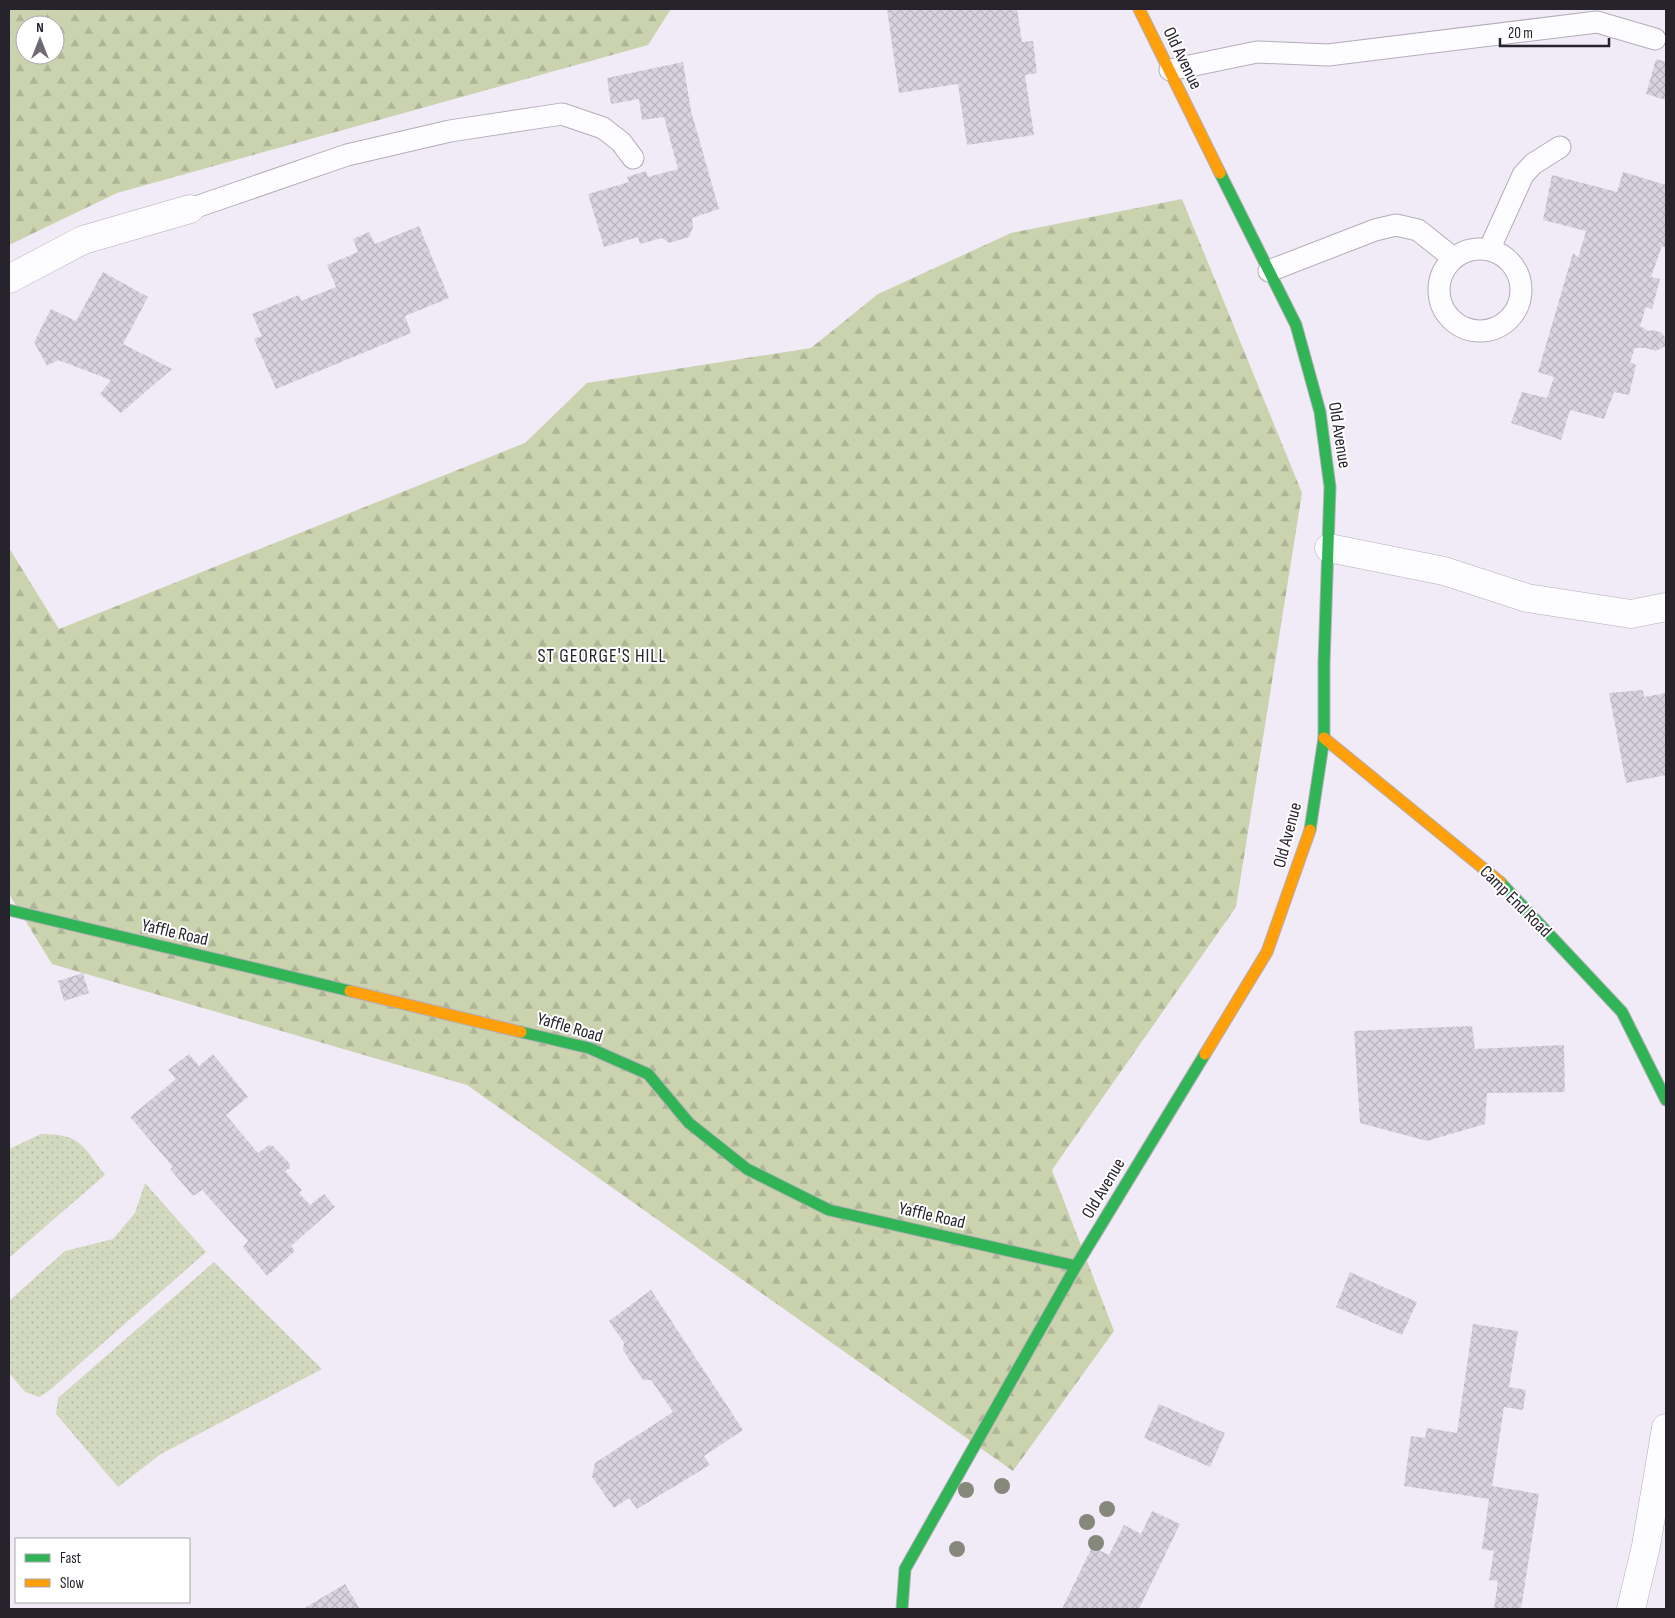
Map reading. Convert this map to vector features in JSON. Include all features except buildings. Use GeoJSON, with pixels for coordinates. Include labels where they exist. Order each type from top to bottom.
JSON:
{"type":"FeatureCollection","features":[{"type":"Feature","properties":{"kind":"street","name":"Old Avenue"},"geometry":{"type":"LineString","coordinates":[[902,1609],[905,1569],[1076,1266],[1267,952],[1310,831],[1324,738],[1324,663],[1330,487],[1320,412],[1296,325],[1139,9]]}},
{"type":"Feature","properties":{"kind":"street"},"geometry":{"type":"LineString","coordinates":[[9,279],[83,240],[190,209]]}},
{"type":"Feature","properties":{"kind":"street"},"geometry":{"type":"LineString","coordinates":[[1328,548],[1444,571],[1527,598],[1631,614],[1666,607]]}},
{"type":"Feature","properties":{"kind":"street","name":"Camp End Road"},"geometry":{"type":"LineString","coordinates":[[1324,738],[1500,882],[1622,1012],[1666,1098]]}},
{"type":"Feature","properties":{"kind":"street","name":"Yaffle Road"},"geometry":{"type":"LineString","coordinates":[[9,910],[589,1048],[648,1074],[688,1123],[747,1169],[828,1210],[1076,1266]]}},
{"type":"Feature","properties":{"kind":"street"},"geometry":{"type":"LineString","coordinates":[[1631,1609],[1646,1546],[1666,1428]]}},
{"type":"Feature","properties":{"kind":"lane"},"geometry":{"type":"LineString","coordinates":[[1170,70],[1257,52],[1328,55],[1596,22],[1655,39]]}},
{"type":"Feature","properties":{"kind":"lane"},"geometry":{"type":"LineString","coordinates":[[190,209],[347,155],[450,131],[562,114],[603,128],[621,142],[633,158]]}},
{"type":"Feature","properties":{"kind":"lane"},"geometry":{"type":"LineString","coordinates":[[1489,250],[1523,176],[1532,164],[1560,147]]}},
{"type":"Feature","properties":{"kind":"lane"},"geometry":{"type":"LineString","coordinates":[[1269,271],[1376,230],[1396,225],[1418,230],[1453,258]]}},
{"type":"Feature","properties":{"kind":"lane"},"geometry":{"type":"LineString","coordinates":[[1476,249],[1489,250],[1500,254],[1510,262],[1517,273],[1521,285],[1520,298],[1516,311],[1506,322],[1494,329],[1480,331],[1466,328],[1453,322],[1444,311],[1439,298],[1439,283],[1444,270],[1453,258],[1464,252],[1476,249]]}},
{"type":"Feature","properties":{"kind":"green space"},"geometry":{"type":"Polygon","coordinates":[[[9,9],[671,9],[648,45],[117,193],[9,245],[9,9]]]}},
{"type":"Feature","properties":{"kind":"green space"},"geometry":{"type":"Polygon","coordinates":[[[1182,199],[1302,493],[1236,907],[1052,1170],[1114,1331],[1013,1471],[467,1085],[52,964],[9,894],[9,548],[59,629],[525,443],[587,383],[811,348],[878,294],[1011,233],[1182,199]]]}},
{"type":"Feature","properties":{"kind":"green space"},"geometry":{"type":"Polygon","coordinates":[[[41,1134],[65,1136],[73,1139],[85,1149],[105,1175],[9,1258],[9,1149],[41,1134]]]}},
{"type":"Feature","properties":{"kind":"green space"},"geometry":{"type":"Polygon","coordinates":[[[145,1183],[206,1252],[50,1390],[39,1397],[25,1392],[9,1373],[9,1301],[65,1251],[113,1239],[135,1213],[145,1183]]]}},
{"type":"Feature","properties":{"kind":"green space"},"geometry":{"type":"Polygon","coordinates":[[[214,1262],[322,1369],[161,1454],[118,1487],[56,1414],[58,1398],[214,1262]]]}},
{"type":"Feature","properties":{"kind":"traffic: fast"},"geometry":{"type":"LineString","coordinates":[[1220,173],[1296,325],[1320,412],[1330,487],[1324,663],[1324,738],[1310,830]]}},
{"type":"Feature","properties":{"kind":"traffic: fast"},"geometry":{"type":"LineString","coordinates":[[1500,882],[1622,1012],[1666,1100]]}},
{"type":"Feature","properties":{"kind":"traffic: fast"},"geometry":{"type":"LineString","coordinates":[[9,910],[350,991]]}},
{"type":"Feature","properties":{"kind":"traffic: fast"},"geometry":{"type":"LineString","coordinates":[[521,1032],[589,1048],[648,1074],[689,1123],[747,1169],[829,1210],[1076,1266]]}},
{"type":"Feature","properties":{"kind":"traffic: fast"},"geometry":{"type":"LineString","coordinates":[[902,1609],[905,1569],[1076,1266],[1205,1054]]}},
{"type":"Feature","properties":{"kind":"traffic: slow"},"geometry":{"type":"LineString","coordinates":[[1139,9],[1220,173]]}},
{"type":"Feature","properties":{"kind":"traffic: slow"},"geometry":{"type":"LineString","coordinates":[[1324,738],[1500,882]]}},
{"type":"Feature","properties":{"kind":"traffic: slow"},"geometry":{"type":"LineString","coordinates":[[1205,1054],[1267,952],[1310,830]]}},
{"type":"Feature","properties":{"kind":"traffic: slow"},"geometry":{"type":"LineString","coordinates":[[350,991],[521,1032]]}},
{"type":"Feature","properties":{"kind":"district","name":"ST GEORGE'S HILL"},"geometry":{"type":"Point","coordinates":[602,655]}}]}
